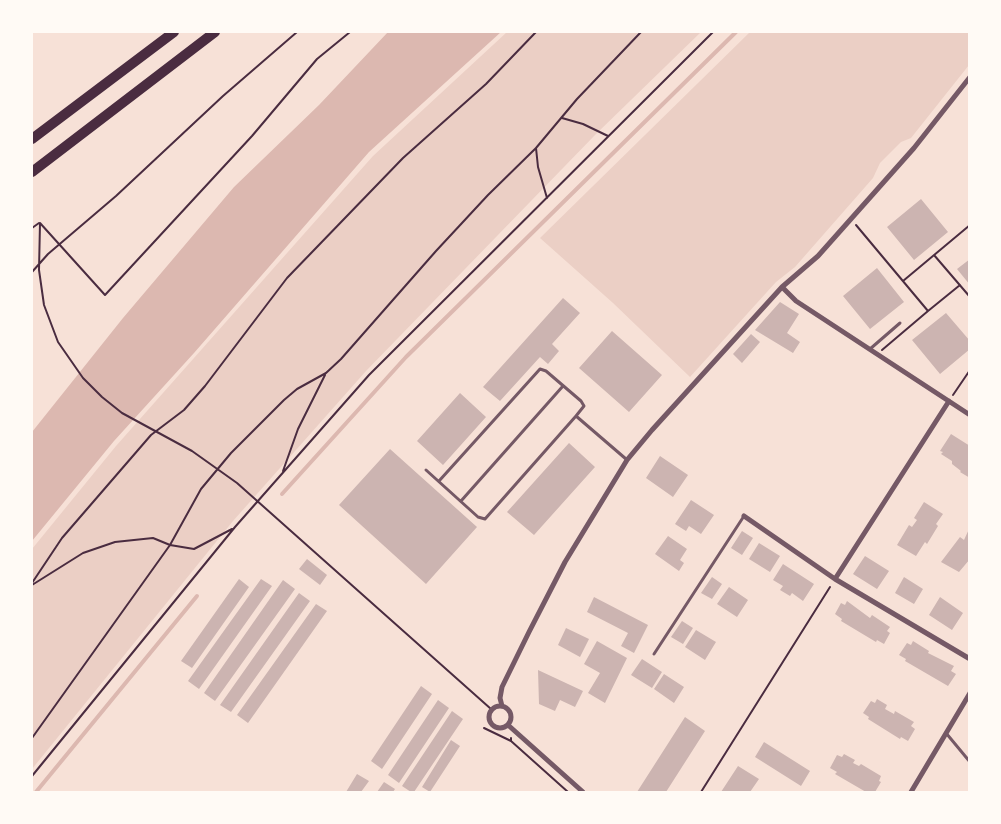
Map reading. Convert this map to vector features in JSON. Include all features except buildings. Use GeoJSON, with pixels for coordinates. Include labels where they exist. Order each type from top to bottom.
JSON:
{"type":"FeatureCollection","features":[{"type":"Feature","properties":{"kind":"highway"},"geometry":{"type":"LineString","coordinates":[[32,139],[174,32]]}},
{"type":"Feature","properties":{"kind":"highway"},"geometry":{"type":"LineString","coordinates":[[32,172],[215,32]]}},
{"type":"Feature","properties":{"kind":"street"},"geometry":{"type":"LineString","coordinates":[[502,706],[500,698],[502,687],[529,632],[565,562],[627,460],[782,287],[813,261],[914,148],[969,78]]}},
{"type":"Feature","properties":{"kind":"street"},"geometry":{"type":"LineString","coordinates":[[782,287],[796,302],[969,415]]}},
{"type":"Feature","properties":{"kind":"street"},"geometry":{"type":"LineString","coordinates":[[835,579],[949,401]]}},
{"type":"Feature","properties":{"kind":"street"},"geometry":{"type":"LineString","coordinates":[[744,516],[835,579],[969,659]]}},
{"type":"Feature","properties":{"kind":"street"},"geometry":{"type":"LineString","coordinates":[[911,792],[969,693]]}},
{"type":"Feature","properties":{"kind":"street"},"geometry":{"type":"LineString","coordinates":[[502,706],[508,709],[511,715],[508,725],[498,729],[492,726],[488,719],[491,709],[502,706]]}},
{"type":"Feature","properties":{"kind":"street"},"geometry":{"type":"LineString","coordinates":[[508,725],[583,792]]}},
{"type":"Feature","properties":{"kind":"lane"},"geometry":{"type":"LineString","coordinates":[[869,350],[900,323]]}},
{"type":"Feature","properties":{"kind":"lane"},"geometry":{"type":"LineString","coordinates":[[426,470],[478,517],[485,519],[582,409],[583,404],[546,371],[538,370],[439,481]]}},
{"type":"Feature","properties":{"kind":"lane"},"geometry":{"type":"LineString","coordinates":[[460,501],[563,386]]}},
{"type":"Feature","properties":{"kind":"lane"},"geometry":{"type":"LineString","coordinates":[[576,416],[627,460]]}},
{"type":"Feature","properties":{"kind":"lane"},"geometry":{"type":"LineString","coordinates":[[654,654],[744,516]]}},
{"type":"Feature","properties":{"kind":"lane"},"geometry":{"type":"LineString","coordinates":[[946,732],[969,762]]}},
{"type":"Feature","properties":{"kind":"path"},"geometry":{"type":"LineString","coordinates":[[32,272],[223,96],[297,32]]}},
{"type":"Feature","properties":{"kind":"path"},"geometry":{"type":"LineString","coordinates":[[40,223],[105,295],[252,136],[317,58],[350,32]]}},
{"type":"Feature","properties":{"kind":"path"},"geometry":{"type":"LineString","coordinates":[[32,584],[62,538],[152,435],[184,410],[205,386],[287,278],[403,158],[486,84],[536,32]]}},
{"type":"Feature","properties":{"kind":"path"},"geometry":{"type":"LineString","coordinates":[[32,738],[170,545],[201,489],[231,453],[284,400],[297,389],[326,373],[341,359],[465,219],[536,148],[641,32]]}},
{"type":"Feature","properties":{"kind":"path"},"geometry":{"type":"LineString","coordinates":[[32,776],[235,527],[369,375],[713,32]]}},
{"type":"Feature","properties":{"kind":"path"},"geometry":{"type":"LineString","coordinates":[[562,118],[583,123],[608,136]]}},
{"type":"Feature","properties":{"kind":"path"},"geometry":{"type":"LineString","coordinates":[[536,148],[538,167],[547,198]]}},
{"type":"Feature","properties":{"kind":"path"},"geometry":{"type":"LineString","coordinates":[[851,218],[928,311]]}},
{"type":"Feature","properties":{"kind":"path"},"geometry":{"type":"LineString","coordinates":[[32,228],[40,223]]}},
{"type":"Feature","properties":{"kind":"path"},"geometry":{"type":"LineString","coordinates":[[40,223],[39,279],[48,319],[64,354],[82,378],[122,413],[210,462],[491,709]]}},
{"type":"Feature","properties":{"kind":"path"},"geometry":{"type":"LineString","coordinates":[[903,281],[969,225]]}},
{"type":"Feature","properties":{"kind":"path"},"geometry":{"type":"LineString","coordinates":[[934,255],[969,297]]}},
{"type":"Feature","properties":{"kind":"path"},"geometry":{"type":"LineString","coordinates":[[876,355],[960,285]]}},
{"type":"Feature","properties":{"kind":"path"},"geometry":{"type":"LineString","coordinates":[[949,401],[969,370]]}},
{"type":"Feature","properties":{"kind":"path"},"geometry":{"type":"LineString","coordinates":[[282,474],[298,429],[326,373]]}},
{"type":"Feature","properties":{"kind":"path"},"geometry":{"type":"LineString","coordinates":[[32,584],[83,553],[115,542],[153,538],[170,545],[194,549],[235,527]]}},
{"type":"Feature","properties":{"kind":"path"},"geometry":{"type":"LineString","coordinates":[[700,792],[835,579]]}},
{"type":"Feature","properties":{"kind":"path"},"geometry":{"type":"LineString","coordinates":[[484,728],[511,741]]}},
{"type":"Feature","properties":{"kind":"shaded area"},"geometry":{"type":"Polygon","coordinates":[[[388,32],[501,32],[369,152],[114,441],[32,541],[32,432],[123,318],[234,187],[319,105],[388,32]]]}},
{"type":"Feature","properties":{"kind":"shaded area"},"geometry":{"type":"Polygon","coordinates":[[[507,32],[701,32],[596,134],[366,371],[233,521],[32,769],[32,549],[116,446],[373,156],[507,32]]]}},
{"type":"Feature","properties":{"kind":"shaded area"},"geometry":{"type":"Polygon","coordinates":[[[750,32],[969,32],[969,65],[911,138],[901,142],[880,163],[873,178],[795,267],[776,282],[690,377],[613,303],[540,238],[750,32]]]}},
{"type":"Feature","properties":{"kind":"waterway"},"geometry":{"type":"LineString","coordinates":[[282,494],[406,357],[736,32]]}},
{"type":"Feature","properties":{"kind":"waterway"},"geometry":{"type":"LineString","coordinates":[[36,792],[197,596]]}}]}
